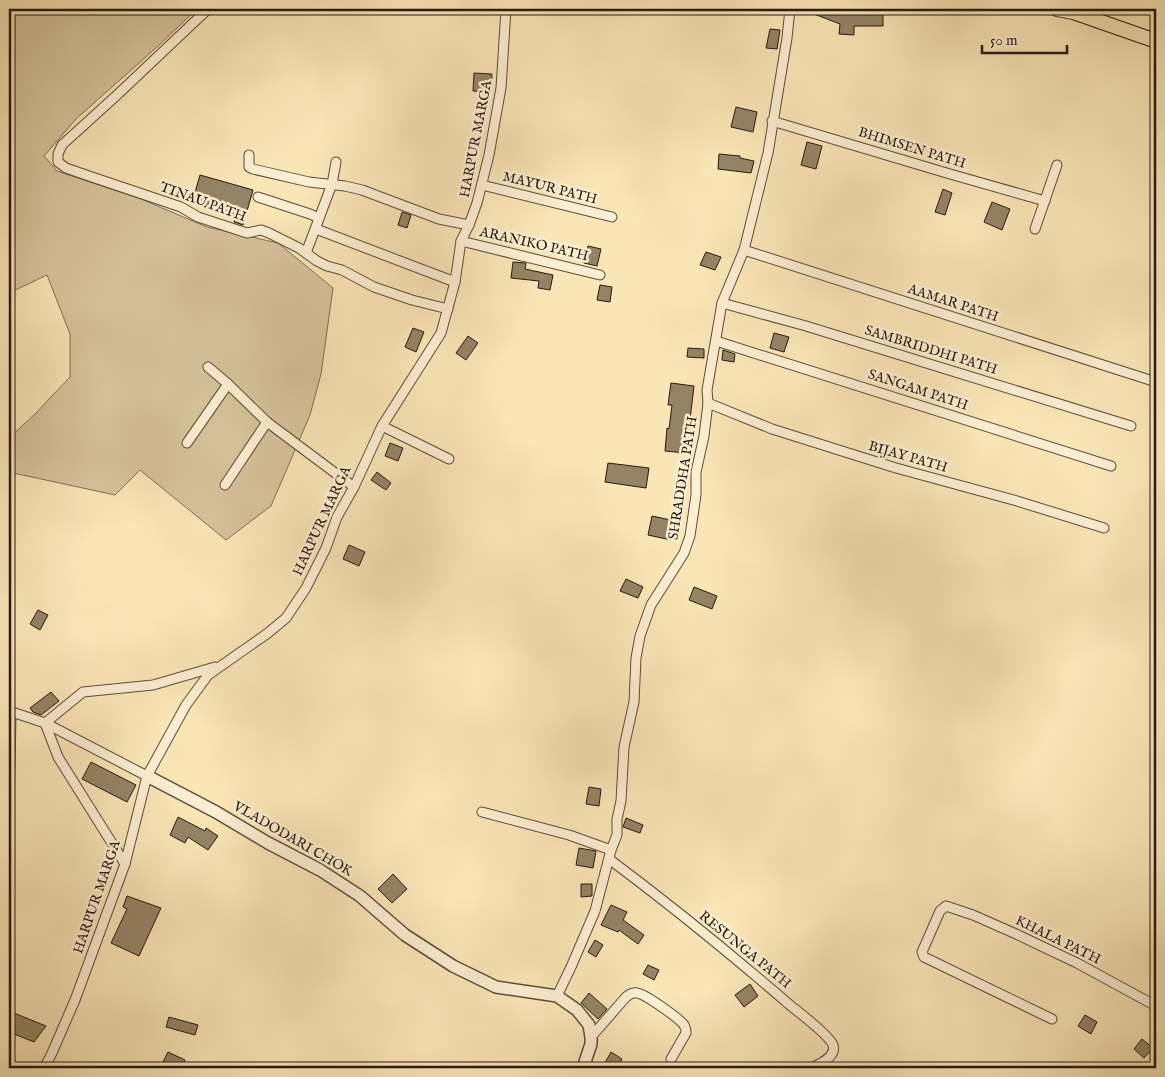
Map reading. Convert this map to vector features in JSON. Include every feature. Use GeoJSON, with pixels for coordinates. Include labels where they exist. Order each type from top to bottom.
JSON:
{"type":"FeatureCollection","features":[{"type":"Feature","properties":{"kind":"main road"},"geometry":{"type":"LineString","coordinates":[[1057,9],[1074,12],[1156,41]]}},
{"type":"Feature","properties":{"kind":"street","name":"TINAU PATH"},"geometry":{"type":"LineString","coordinates":[[208,9],[62,145],[58,154],[58,162],[66,168],[181,207],[206,220],[247,232],[261,230],[269,233],[317,261],[342,270],[374,287],[448,309]]}},
{"type":"Feature","properties":{"kind":"street","name":"HARPUR MARGA"},"geometry":{"type":"LineString","coordinates":[[44,1068],[75,1000],[125,864],[147,776],[186,705],[208,675],[286,618],[306,588],[326,548],[337,517],[354,487],[382,426],[441,333],[455,282],[461,241],[469,225],[482,185],[489,154],[501,88],[506,9]]}},
{"type":"Feature","properties":{"kind":"street","name":"SHRADDHA PATH"},"geometry":{"type":"LineString","coordinates":[[556,996],[571,967],[595,911],[617,835],[624,747],[634,702],[636,658],[640,636],[651,605],[684,553],[690,536],[696,495],[696,472],[704,436],[708,403],[707,390],[722,303],[744,250],[768,153],[790,9]]}},
{"type":"Feature","properties":{"kind":"street","name":"BHIMSEN PATH"},"geometry":{"type":"LineString","coordinates":[[772,121],[1045,201]]}},
{"type":"Feature","properties":{"kind":"street"},"geometry":{"type":"LineString","coordinates":[[249,154],[249,167],[253,169],[309,182],[362,190],[439,219],[469,225]]}},
{"type":"Feature","properties":{"kind":"street"},"geometry":{"type":"LineString","coordinates":[[306,253],[332,184],[336,162]]}},
{"type":"Feature","properties":{"kind":"street"},"geometry":{"type":"LineString","coordinates":[[1035,229],[1057,165]]}},
{"type":"Feature","properties":{"kind":"street","name":"MAYUR PATH"},"geometry":{"type":"LineString","coordinates":[[482,185],[612,218]]}},
{"type":"Feature","properties":{"kind":"street"},"geometry":{"type":"LineString","coordinates":[[258,197],[319,218]]}},
{"type":"Feature","properties":{"kind":"street"},"geometry":{"type":"LineString","coordinates":[[316,229],[455,282]]}},
{"type":"Feature","properties":{"kind":"street","name":"ARANIKO PATH"},"geometry":{"type":"LineString","coordinates":[[461,241],[600,274]]}},
{"type":"Feature","properties":{"kind":"street","name":"AAMAR PATH"},"geometry":{"type":"LineString","coordinates":[[744,250],[1153,381]]}},
{"type":"Feature","properties":{"kind":"street","name":"SAMBRIDDHI PATH"},"geometry":{"type":"LineString","coordinates":[[722,303],[1007,387],[1131,426]]}},
{"type":"Feature","properties":{"kind":"street","name":"SANGAM PATH"},"geometry":{"type":"LineString","coordinates":[[716,341],[1111,466]]}},
{"type":"Feature","properties":{"kind":"street"},"geometry":{"type":"LineString","coordinates":[[208,367],[266,422],[354,487]]}},
{"type":"Feature","properties":{"kind":"street"},"geometry":{"type":"LineString","coordinates":[[187,443],[228,384]]}},
{"type":"Feature","properties":{"kind":"street","name":"BIJAY PATH"},"geometry":{"type":"LineString","coordinates":[[708,403],[772,429],[896,468],[1017,501],[1104,528]]}},
{"type":"Feature","properties":{"kind":"street"},"geometry":{"type":"LineString","coordinates":[[225,485],[266,422]]}},
{"type":"Feature","properties":{"kind":"street"},"geometry":{"type":"LineString","coordinates":[[382,426],[449,459]]}},
{"type":"Feature","properties":{"kind":"street"},"geometry":{"type":"LineString","coordinates":[[125,864],[58,757],[44,723],[83,692],[153,685],[222,665]]}},
{"type":"Feature","properties":{"kind":"street","name":"VLADODARI CHOK"},"geometry":{"type":"LineString","coordinates":[[9,711],[44,723],[216,812],[268,843],[320,870],[360,896],[405,935],[453,966],[496,987],[556,996],[577,1010],[589,1025],[592,1038]]}},
{"type":"Feature","properties":{"kind":"street"},"geometry":{"type":"LineString","coordinates":[[482,812],[569,835],[610,855]]}},
{"type":"Feature","properties":{"kind":"street","name":"RESUNGA PATH"},"geometry":{"type":"LineString","coordinates":[[610,855],[736,959],[830,1041],[833,1046],[832,1055],[811,1068]]}},
{"type":"Feature","properties":{"kind":"street","name":"KHALA PATH"},"geometry":{"type":"LineString","coordinates":[[1052,1019],[924,957],[922,952],[940,911],[946,906],[973,915],[1077,963],[1156,1006]]}},
{"type":"Feature","properties":{"kind":"street"},"geometry":{"type":"LineString","coordinates":[[582,1068],[592,1038],[630,994],[637,993],[669,1013],[686,1028],[686,1033],[671,1059]]}},
{"type":"Feature","properties":{"kind":"shaded area"},"geometry":{"type":"Polygon","coordinates":[[[9,9],[197,9],[76,119],[44,156],[57,171],[141,199],[207,227],[278,243],[333,288],[321,374],[310,415],[271,506],[226,540],[140,470],[115,495],[9,472],[9,438],[70,377],[70,334],[47,275],[9,293],[9,9]]]}},
{"type":"Feature","properties":{"kind":"shaded area"},"geometry":{"type":"Polygon","coordinates":[[[9,717],[16,719],[14,811],[9,856],[9,717]]]}},
{"type":"Feature","properties":{"kind":"building"},"geometry":{"type":"Polygon","coordinates":[[[801,9],[853,9],[853,11],[883,9],[883,26],[854,26],[854,35],[839,34],[840,24],[801,9]]]}},
{"type":"Feature","properties":{"kind":"building"},"geometry":{"type":"Polygon","coordinates":[[[770,29],[780,30],[777,49],[766,48],[770,29]]]}},
{"type":"Feature","properties":{"kind":"building"},"geometry":{"type":"Polygon","coordinates":[[[474,73],[492,74],[491,92],[473,91],[474,73]]]}},
{"type":"Feature","properties":{"kind":"building"},"geometry":{"type":"Polygon","coordinates":[[[736,107],[757,112],[753,132],[731,127],[736,107]]]}},
{"type":"Feature","properties":{"kind":"building"},"geometry":{"type":"Polygon","coordinates":[[[807,142],[822,146],[816,169],[801,165],[807,142]]]}},
{"type":"Feature","properties":{"kind":"building"},"geometry":{"type":"Polygon","coordinates":[[[719,154],[740,156],[740,158],[754,161],[751,173],[718,169],[719,154]]]}},
{"type":"Feature","properties":{"kind":"building"},"geometry":{"type":"Polygon","coordinates":[[[200,175],[253,190],[243,225],[234,222],[236,216],[192,203],[200,175]]]}},
{"type":"Feature","properties":{"kind":"building"},"geometry":{"type":"Polygon","coordinates":[[[943,189],[952,193],[945,215],[935,212],[943,189]]]}},
{"type":"Feature","properties":{"kind":"building"},"geometry":{"type":"Polygon","coordinates":[[[992,202],[1010,209],[1002,230],[984,222],[992,202]]]}},
{"type":"Feature","properties":{"kind":"building"},"geometry":{"type":"Polygon","coordinates":[[[402,212],[411,215],[407,228],[398,225],[402,212]]]}},
{"type":"Feature","properties":{"kind":"building"},"geometry":{"type":"Polygon","coordinates":[[[588,246],[601,249],[597,266],[584,263],[588,246]]]}},
{"type":"Feature","properties":{"kind":"building"},"geometry":{"type":"Polygon","coordinates":[[[706,252],[721,257],[715,270],[700,265],[706,252]]]}},
{"type":"Feature","properties":{"kind":"building"},"geometry":{"type":"Polygon","coordinates":[[[513,262],[526,263],[525,269],[553,275],[550,290],[538,288],[539,281],[511,278],[513,262]]]}},
{"type":"Feature","properties":{"kind":"building"},"geometry":{"type":"Polygon","coordinates":[[[600,285],[612,287],[610,302],[597,300],[600,285]]]}},
{"type":"Feature","properties":{"kind":"building"},"geometry":{"type":"Polygon","coordinates":[[[413,328],[424,332],[416,352],[405,347],[413,328]]]}},
{"type":"Feature","properties":{"kind":"building"},"geometry":{"type":"Polygon","coordinates":[[[774,333],[789,337],[784,352],[770,348],[774,333]]]}},
{"type":"Feature","properties":{"kind":"building"},"geometry":{"type":"Polygon","coordinates":[[[468,336],[478,343],[466,360],[456,353],[468,336]]]}},
{"type":"Feature","properties":{"kind":"building"},"geometry":{"type":"Polygon","coordinates":[[[688,348],[704,349],[704,358],[687,357],[688,348]]]}},
{"type":"Feature","properties":{"kind":"building"},"geometry":{"type":"Polygon","coordinates":[[[723,350],[735,354],[734,362],[722,360],[723,350]]]}},
{"type":"Feature","properties":{"kind":"building"},"geometry":{"type":"Polygon","coordinates":[[[671,383],[694,386],[686,453],[665,451],[672,405],[668,405],[671,383]]]}},
{"type":"Feature","properties":{"kind":"building"},"geometry":{"type":"Polygon","coordinates":[[[390,443],[403,448],[398,461],[385,456],[390,443]]]}},
{"type":"Feature","properties":{"kind":"building"},"geometry":{"type":"Polygon","coordinates":[[[608,463],[649,468],[646,488],[605,482],[608,463]]]}},
{"type":"Feature","properties":{"kind":"building"},"geometry":{"type":"Polygon","coordinates":[[[377,472],[391,483],[386,490],[371,480],[377,472]]]}},
{"type":"Feature","properties":{"kind":"building"},"geometry":{"type":"Polygon","coordinates":[[[652,516],[675,521],[671,540],[648,535],[652,516]]]}},
{"type":"Feature","properties":{"kind":"building"},"geometry":{"type":"Polygon","coordinates":[[[349,545],[365,552],[359,566],[343,559],[349,545]]]}},
{"type":"Feature","properties":{"kind":"building"},"geometry":{"type":"Polygon","coordinates":[[[626,579],[643,587],[638,598],[620,591],[626,579]]]}},
{"type":"Feature","properties":{"kind":"building"},"geometry":{"type":"Polygon","coordinates":[[[694,587],[717,596],[712,609],[689,600],[694,587]]]}},
{"type":"Feature","properties":{"kind":"building"},"geometry":{"type":"Polygon","coordinates":[[[38,610],[48,615],[40,630],[30,624],[38,610]]]}},
{"type":"Feature","properties":{"kind":"building"},"geometry":{"type":"Polygon","coordinates":[[[51,692],[59,701],[41,715],[33,712],[30,708],[51,692]]]}},
{"type":"Feature","properties":{"kind":"building"},"geometry":{"type":"Polygon","coordinates":[[[91,762],[136,785],[127,802],[82,779],[91,762]]]}},
{"type":"Feature","properties":{"kind":"building"},"geometry":{"type":"Polygon","coordinates":[[[589,787],[601,789],[599,806],[586,804],[589,787]]]}},
{"type":"Feature","properties":{"kind":"building"},"geometry":{"type":"Polygon","coordinates":[[[178,817],[205,831],[206,828],[218,836],[208,850],[188,837],[185,843],[170,835],[178,817]]]}},
{"type":"Feature","properties":{"kind":"building"},"geometry":{"type":"Polygon","coordinates":[[[626,818],[643,825],[640,833],[623,827],[626,818]]]}},
{"type":"Feature","properties":{"kind":"building"},"geometry":{"type":"Polygon","coordinates":[[[579,848],[596,851],[593,868],[576,865],[579,848]]]}},
{"type":"Feature","properties":{"kind":"building"},"geometry":{"type":"Polygon","coordinates":[[[393,874],[407,889],[392,903],[378,889],[393,874]]]}},
{"type":"Feature","properties":{"kind":"building"},"geometry":{"type":"Polygon","coordinates":[[[581,884],[592,884],[592,896],[581,897],[581,884]]]}},
{"type":"Feature","properties":{"kind":"building"},"geometry":{"type":"Polygon","coordinates":[[[127,896],[161,908],[139,956],[111,943],[127,909],[123,907],[127,896]]]}},
{"type":"Feature","properties":{"kind":"building"},"geometry":{"type":"Polygon","coordinates":[[[611,905],[627,912],[623,920],[644,935],[638,944],[619,930],[618,932],[601,925],[611,905]]]}},
{"type":"Feature","properties":{"kind":"building"},"geometry":{"type":"Polygon","coordinates":[[[595,940],[603,945],[596,957],[588,952],[595,940]]]}},
{"type":"Feature","properties":{"kind":"building"},"geometry":{"type":"Polygon","coordinates":[[[648,965],[659,970],[654,980],[643,974],[648,965]]]}},
{"type":"Feature","properties":{"kind":"building"},"geometry":{"type":"Polygon","coordinates":[[[750,984],[758,996],[744,1007],[735,995],[750,984]]]}},
{"type":"Feature","properties":{"kind":"building"},"geometry":{"type":"Polygon","coordinates":[[[589,993],[607,1009],[598,1019],[581,1003],[589,993]]]}},
{"type":"Feature","properties":{"kind":"building"},"geometry":{"type":"Polygon","coordinates":[[[9,1011],[46,1026],[34,1042],[9,1032],[9,1011]]]}},
{"type":"Feature","properties":{"kind":"building"},"geometry":{"type":"Polygon","coordinates":[[[1085,1015],[1097,1022],[1091,1034],[1078,1026],[1085,1015]]]}},
{"type":"Feature","properties":{"kind":"building"},"geometry":{"type":"Polygon","coordinates":[[[169,1017],[198,1025],[195,1035],[166,1027],[169,1017]]]}},
{"type":"Feature","properties":{"kind":"building"},"geometry":{"type":"Polygon","coordinates":[[[1142,1039],[1153,1048],[1144,1058],[1134,1049],[1142,1039]]]}},
{"type":"Feature","properties":{"kind":"building"},"geometry":{"type":"Polygon","coordinates":[[[168,1052],[185,1060],[181,1068],[160,1068],[168,1052]]]}},
{"type":"Feature","properties":{"kind":"building"},"geometry":{"type":"Polygon","coordinates":[[[611,1052],[622,1059],[617,1068],[602,1068],[611,1052]]]}}]}
